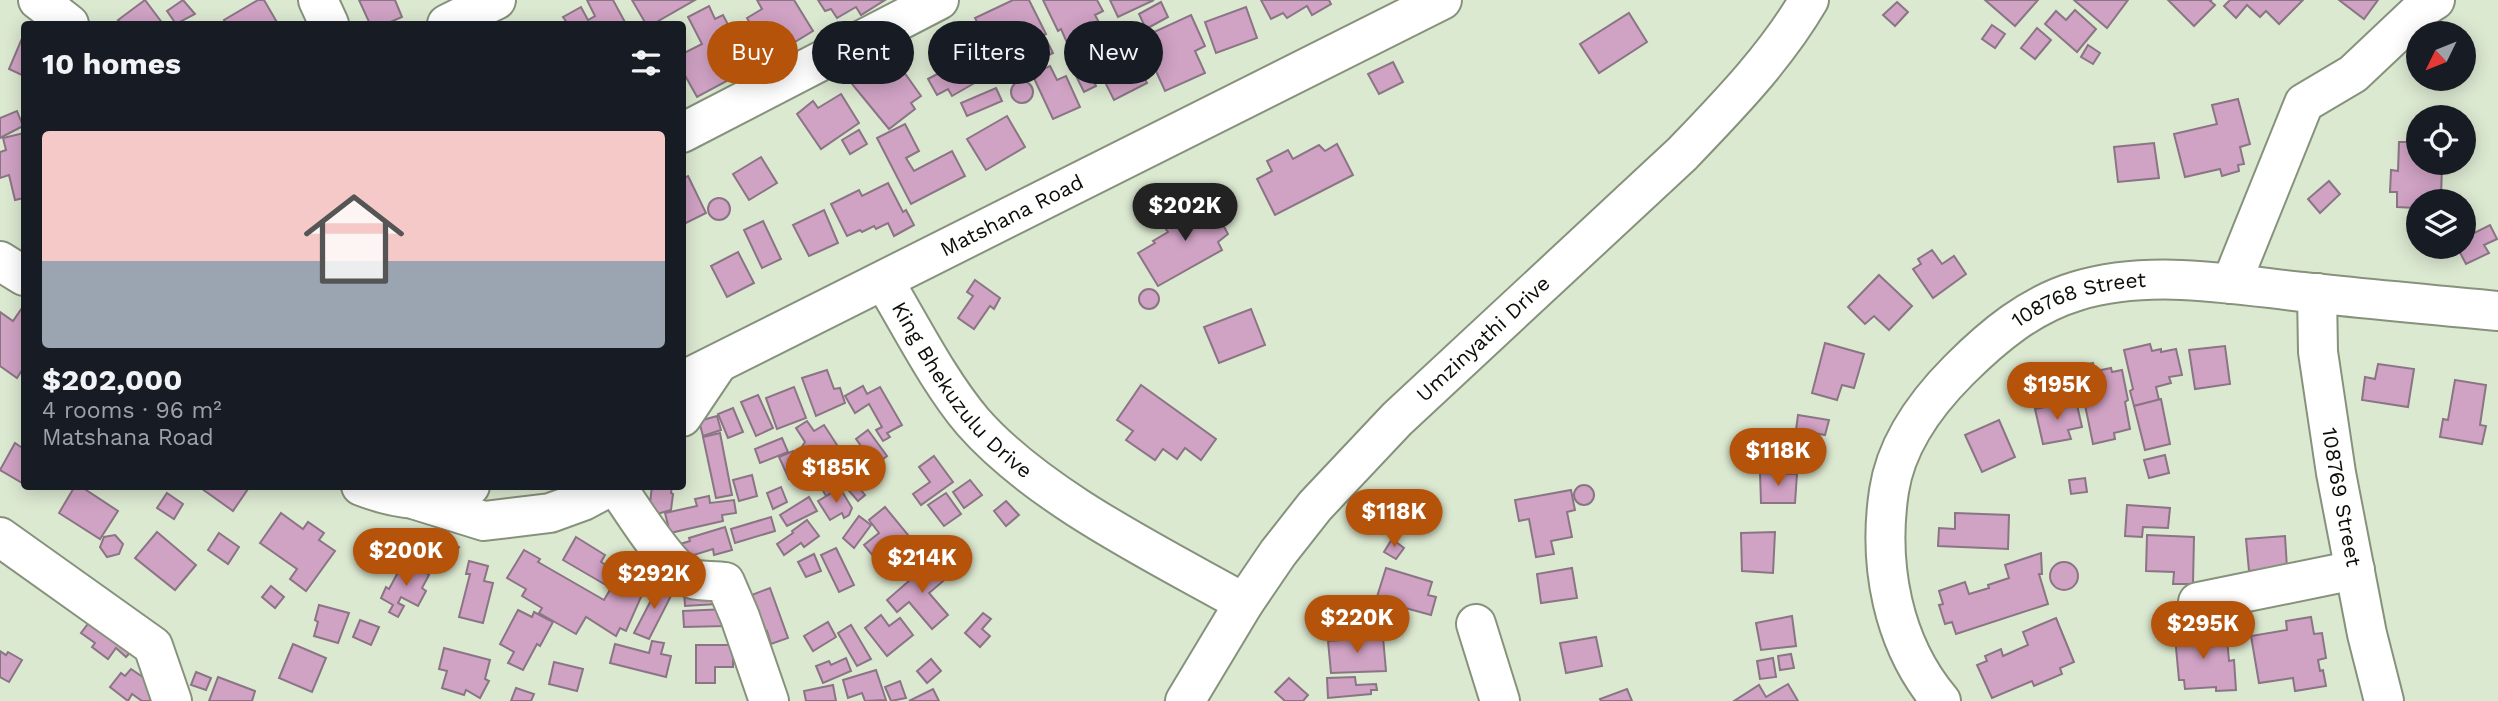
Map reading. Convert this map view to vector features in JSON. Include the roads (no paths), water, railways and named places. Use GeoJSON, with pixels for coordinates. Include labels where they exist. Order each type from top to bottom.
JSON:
{"type":"FeatureCollection","features":[{"type":"Feature","properties":{"kind":"street"},"geometry":{"type":"LineString","coordinates":[[38,0],[65,21]]}},
{"type":"Feature","properties":{"kind":"street"},"geometry":{"type":"LineString","coordinates":[[318,0],[328,21]]}},
{"type":"Feature","properties":{"kind":"street"},"geometry":{"type":"LineString","coordinates":[[456,15],[496,0]]}},
{"type":"Feature","properties":{"kind":"street"},"geometry":{"type":"LineString","coordinates":[[686,131],[939,0]]}},
{"type":"Feature","properties":{"kind":"street","name":"Matshana Road"},"geometry":{"type":"LineString","coordinates":[[884,281],[1443,0]]}},
{"type":"Feature","properties":{"kind":"street","name":"Umzinyathi Drive"},"geometry":{"type":"LineString","coordinates":[[1185,701],[1244,603],[1278,553],[1355,461],[1682,154],[1760,70],[1810,0]]}},
{"type":"Feature","properties":{"kind":"street"},"geometry":{"type":"LineString","coordinates":[[2231,284],[2304,103],[2353,74],[2424,7],[2435,0]]}},
{"type":"Feature","properties":{"kind":"street"},"geometry":{"type":"LineString","coordinates":[[21,245],[0,258],[21,274]]}},
{"type":"Feature","properties":{"kind":"street","name":"108768 Street"},"geometry":{"type":"LineString","coordinates":[[1941,701],[1922,675],[1901,630],[1891,595],[1884,530],[1891,482],[1902,449],[1920,416],[1948,380],[2016,320],[2039,306],[2076,291],[2148,280],[2231,284],[2498,311]]}},
{"type":"Feature","properties":{"kind":"street","name":"King Bhekuzulu Drive"},"geometry":{"type":"LineString","coordinates":[[686,379],[884,281],[953,395],[974,422],[1001,449],[1041,482],[1082,509],[1244,603]]}},
{"type":"Feature","properties":{"kind":"street","name":"108769 Street"},"geometry":{"type":"LineString","coordinates":[[2317,293],[2318,352],[2336,473],[2384,701]]}},
{"type":"Feature","properties":{"kind":"street"},"geometry":{"type":"LineString","coordinates":[[686,410],[719,363]]}},
{"type":"Feature","properties":{"kind":"street"},"geometry":{"type":"LineString","coordinates":[[373,490],[484,521],[550,513],[606,490]]}},
{"type":"Feature","properties":{"kind":"street"},"geometry":{"type":"LineString","coordinates":[[415,500],[436,498],[459,490]]}},
{"type":"Feature","properties":{"kind":"street"},"geometry":{"type":"LineString","coordinates":[[617,490],[680,571],[693,579],[725,582],[769,701]]}},
{"type":"Feature","properties":{"kind":"street"},"geometry":{"type":"LineString","coordinates":[[0,537],[153,646],[172,701]]}},
{"type":"Feature","properties":{"kind":"street"},"geometry":{"type":"LineString","coordinates":[[2198,602],[2355,570]]}},
{"type":"Feature","properties":{"kind":"street"},"geometry":{"type":"LineString","coordinates":[[1476,624],[1500,701]]}}]}
